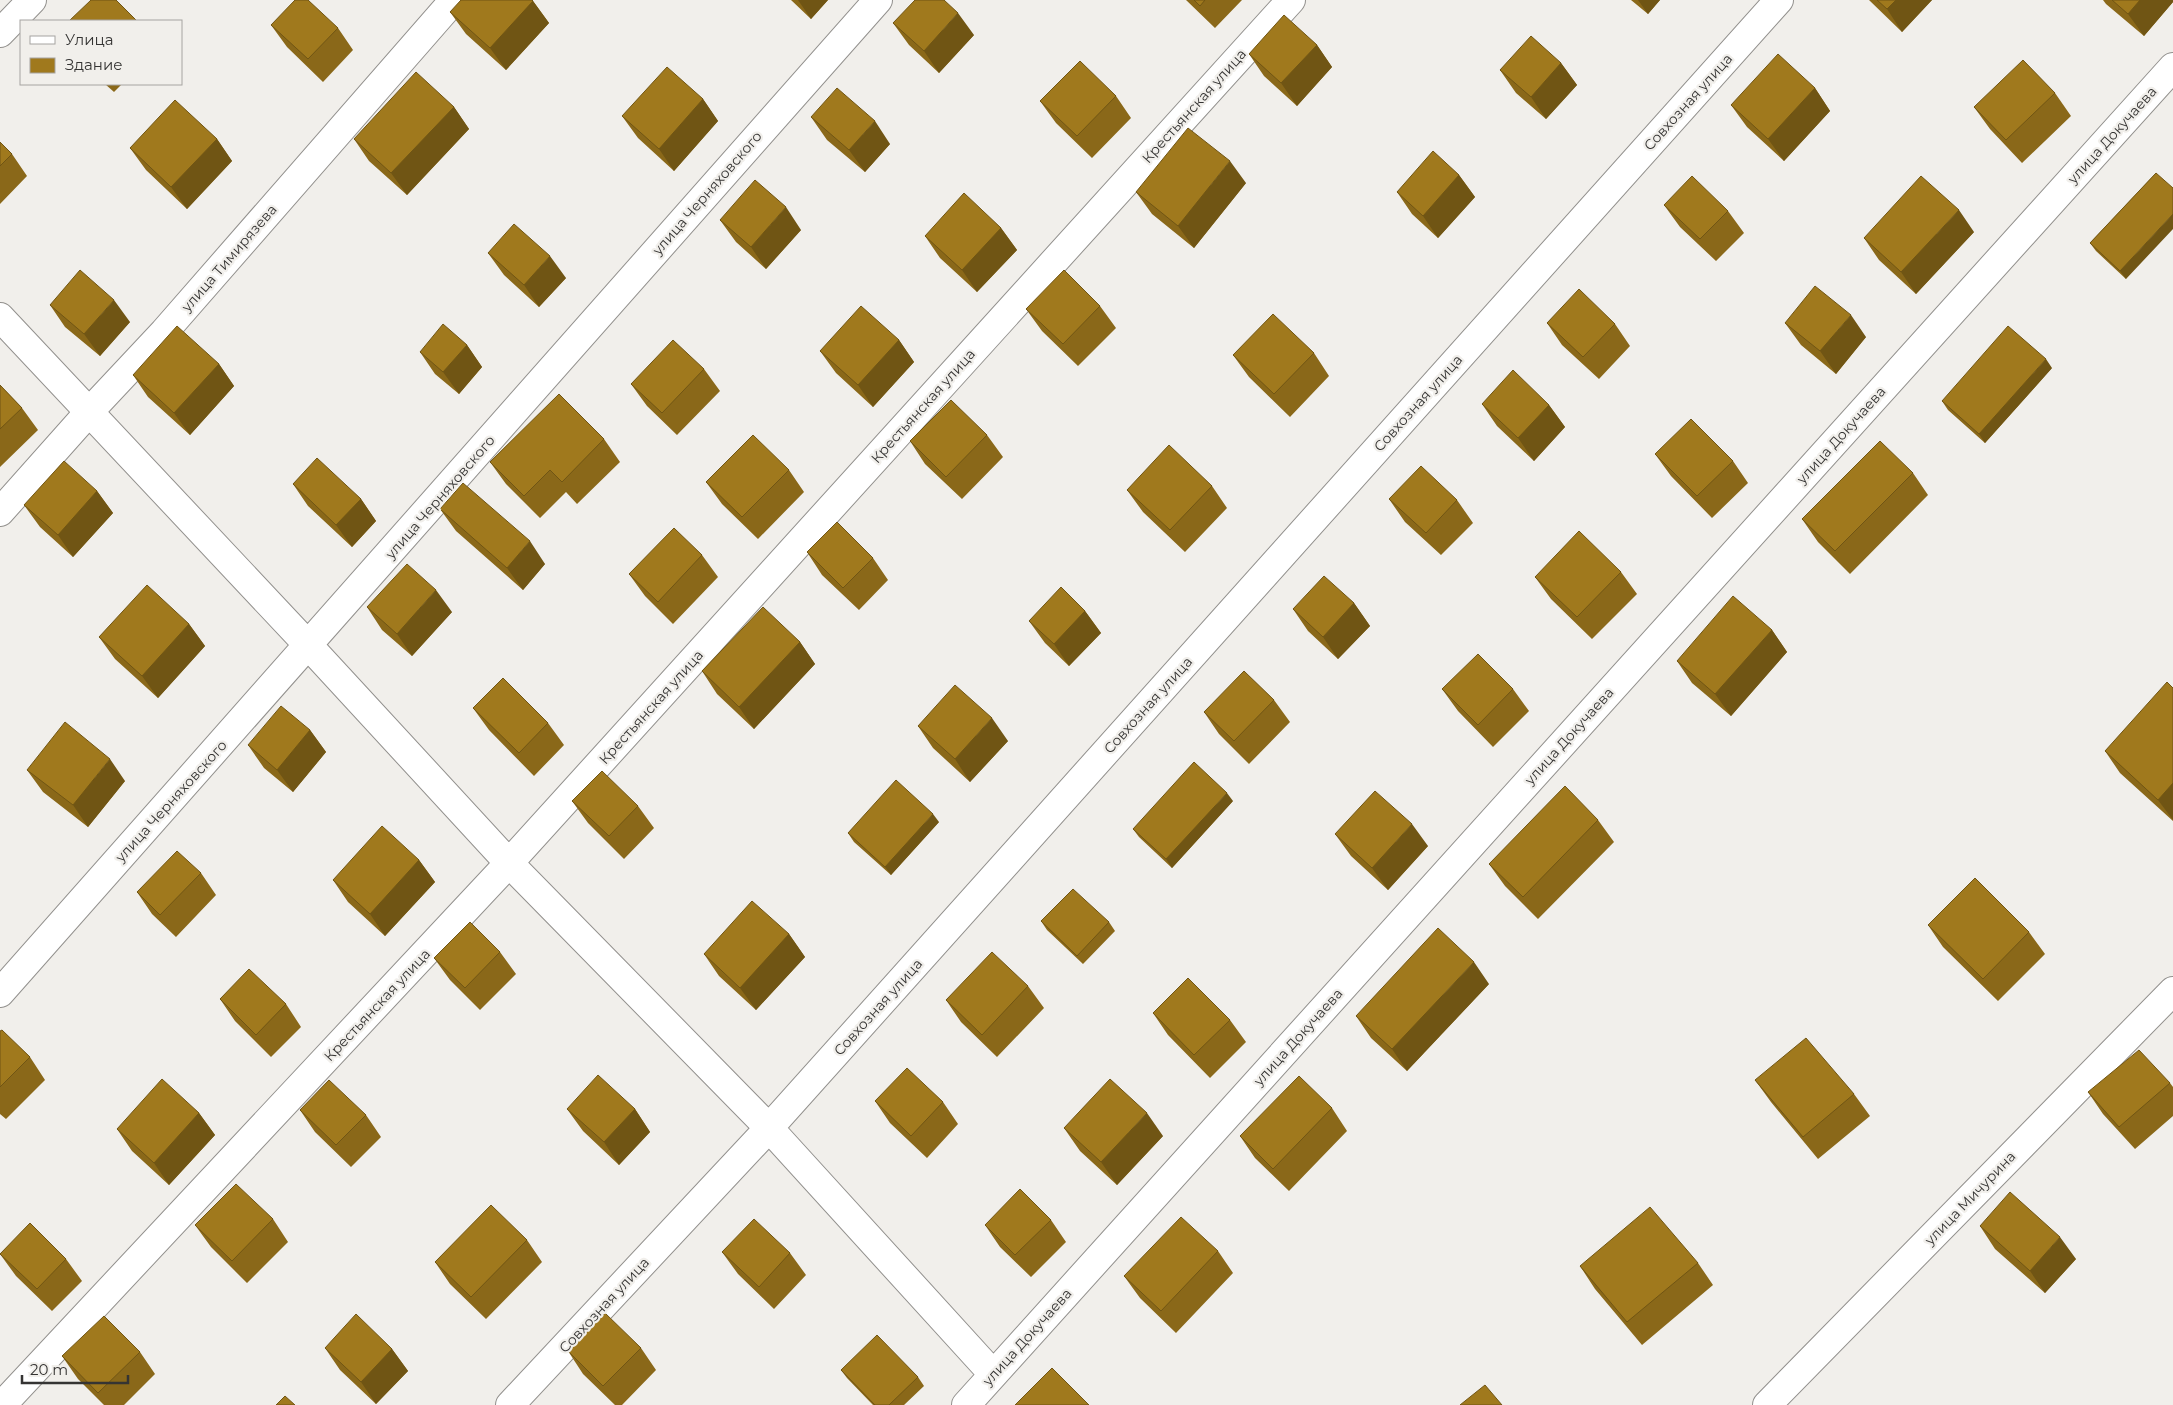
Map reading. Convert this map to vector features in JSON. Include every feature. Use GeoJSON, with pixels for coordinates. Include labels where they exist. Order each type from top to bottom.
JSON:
{"type":"FeatureCollection","features":[{"type":"Feature","properties":{"kind":"street"},"geometry":{"type":"LineString","coordinates":[[0,33],[32,0]]}},
{"type":"Feature","properties":{"kind":"street","name":"улица Тимирязева"},"geometry":{"type":"LineString","coordinates":[[0,512],[89,412],[164,332],[454,0]]}},
{"type":"Feature","properties":{"kind":"street","name":"улица Черняховского"},"geometry":{"type":"LineString","coordinates":[[0,993],[309,646],[878,0]]}},
{"type":"Feature","properties":{"kind":"street","name":"Крестьянская улица"},"geometry":{"type":"LineString","coordinates":[[2,1405],[509,863],[1291,0]]}},
{"type":"Feature","properties":{"kind":"street","name":"Совхозная улица"},"geometry":{"type":"LineString","coordinates":[[510,1405],[769,1128],[1779,0]]}},
{"type":"Feature","properties":{"kind":"street","name":"улица Докучаева"},"geometry":{"type":"LineString","coordinates":[[966,1405],[2173,67]]}},
{"type":"Feature","properties":{"kind":"street"},"geometry":{"type":"LineString","coordinates":[[0,317],[309,646],[509,863],[769,1128],[993,1374]]}},
{"type":"Feature","properties":{"kind":"street","name":"улица Мичурина"},"geometry":{"type":"LineString","coordinates":[[1767,1405],[2173,991]]}},
{"type":"Feature","properties":{"kind":"building"},"geometry":{"type":"Polygon","coordinates":[[[91,0],[116,0],[136,20],[70,20],[91,0]]]}},
{"type":"Feature","properties":{"kind":"building"},"geometry":{"type":"Polygon","coordinates":[[[295,0],[308,0],[338,28],[308,59],[271,25],[295,0]]]}},
{"type":"Feature","properties":{"kind":"building"},"geometry":{"type":"Polygon","coordinates":[[[461,0],[533,1],[490,48],[450,12],[461,0]]]}},
{"type":"Feature","properties":{"kind":"building"},"geometry":{"type":"Polygon","coordinates":[[[915,0],[944,0],[958,13],[924,51],[893,23],[915,0]]]}},
{"type":"Feature","properties":{"kind":"building"},"geometry":{"type":"Polygon","coordinates":[[[1194,0],[1205,0],[1200,6],[1194,0]]]}},
{"type":"Feature","properties":{"kind":"building"},"geometry":{"type":"Polygon","coordinates":[[[1877,0],[1896,0],[1887,9],[1877,0]]]}},
{"type":"Feature","properties":{"kind":"building"},"geometry":{"type":"Polygon","coordinates":[[[2112,0],[2140,0],[2128,14],[2112,0]]]}},
{"type":"Feature","properties":{"kind":"building"},"geometry":{"type":"Polygon","coordinates":[[[1284,15],[1317,45],[1281,83],[1249,54],[1284,15]]]}},
{"type":"Feature","properties":{"kind":"building"},"geometry":{"type":"Polygon","coordinates":[[[1531,36],[1561,63],[1531,97],[1500,70],[1531,36]]]}},
{"type":"Feature","properties":{"kind":"building"},"geometry":{"type":"Polygon","coordinates":[[[1778,54],[1815,88],[1768,139],[1731,105],[1778,54]]]}},
{"type":"Feature","properties":{"kind":"building"},"geometry":{"type":"Polygon","coordinates":[[[2023,60],[2055,93],[2006,140],[1974,107],[2023,60]]]}},
{"type":"Feature","properties":{"kind":"building"},"geometry":{"type":"Polygon","coordinates":[[[1080,61],[1116,96],[1077,136],[1040,101],[1080,61]]]}},
{"type":"Feature","properties":{"kind":"building"},"geometry":{"type":"Polygon","coordinates":[[[667,67],[703,99],[659,149],[622,116],[667,67]]]}},
{"type":"Feature","properties":{"kind":"building"},"geometry":{"type":"Polygon","coordinates":[[[416,72],[454,107],[391,173],[354,139],[416,72]]]}},
{"type":"Feature","properties":{"kind":"building"},"geometry":{"type":"Polygon","coordinates":[[[837,88],[875,121],[849,150],[811,117],[837,88]]]}},
{"type":"Feature","properties":{"kind":"building"},"geometry":{"type":"Polygon","coordinates":[[[175,100],[217,139],[171,187],[130,148],[175,100]]]}},
{"type":"Feature","properties":{"kind":"building"},"geometry":{"type":"Polygon","coordinates":[[[1188,128],[1230,161],[1178,226],[1136,192],[1188,128]]]}},
{"type":"Feature","properties":{"kind":"building"},"geometry":{"type":"Polygon","coordinates":[[[0,142],[12,154],[0,166],[0,142]]]}},
{"type":"Feature","properties":{"kind":"building"},"geometry":{"type":"Polygon","coordinates":[[[1433,151],[1459,175],[1423,216],[1397,192],[1433,151]]]}},
{"type":"Feature","properties":{"kind":"building"},"geometry":{"type":"Polygon","coordinates":[[[2156,173],[2173,188],[2173,214],[2120,271],[2090,243],[2156,173]]]}},
{"type":"Feature","properties":{"kind":"building"},"geometry":{"type":"Polygon","coordinates":[[[1692,176],[1728,211],[1700,239],[1664,205],[1692,176]]]}},
{"type":"Feature","properties":{"kind":"building"},"geometry":{"type":"Polygon","coordinates":[[[1921,176],[1959,210],[1901,272],[1864,238],[1921,176]]]}},
{"type":"Feature","properties":{"kind":"building"},"geometry":{"type":"Polygon","coordinates":[[[755,180],[786,207],[751,247],[720,220],[755,180]]]}},
{"type":"Feature","properties":{"kind":"building"},"geometry":{"type":"Polygon","coordinates":[[[964,193],[1001,228],[962,270],[925,236],[964,193]]]}},
{"type":"Feature","properties":{"kind":"building"},"geometry":{"type":"Polygon","coordinates":[[[514,224],[550,256],[524,285],[488,253],[514,224]]]}},
{"type":"Feature","properties":{"kind":"building"},"geometry":{"type":"Polygon","coordinates":[[[80,270],[114,300],[84,334],[50,305],[80,270]]]}},
{"type":"Feature","properties":{"kind":"building"},"geometry":{"type":"Polygon","coordinates":[[[1064,270],[1100,306],[1063,344],[1026,309],[1064,270]]]}},
{"type":"Feature","properties":{"kind":"building"},"geometry":{"type":"Polygon","coordinates":[[[1815,286],[1851,315],[1820,351],[1785,323],[1815,286]]]}},
{"type":"Feature","properties":{"kind":"building"},"geometry":{"type":"Polygon","coordinates":[[[1579,289],[1615,324],[1583,357],[1547,323],[1579,289]]]}},
{"type":"Feature","properties":{"kind":"building"},"geometry":{"type":"Polygon","coordinates":[[[861,306],[899,340],[858,385],[820,351],[861,306]]]}},
{"type":"Feature","properties":{"kind":"building"},"geometry":{"type":"Polygon","coordinates":[[[1273,314],[1314,353],[1274,394],[1233,355],[1273,314]]]}},
{"type":"Feature","properties":{"kind":"building"},"geometry":{"type":"Polygon","coordinates":[[[443,324],[467,345],[443,372],[420,352],[443,324]]]}},
{"type":"Feature","properties":{"kind":"building"},"geometry":{"type":"Polygon","coordinates":[[[177,326],[219,364],[174,413],[133,375],[177,326]]]}},
{"type":"Feature","properties":{"kind":"building"},"geometry":{"type":"Polygon","coordinates":[[[2008,326],[2046,359],[1979,434],[1942,401],[2008,326]]]}},
{"type":"Feature","properties":{"kind":"building"},"geometry":{"type":"Polygon","coordinates":[[[673,340],[704,369],[662,413],[631,384],[673,340]]]}},
{"type":"Feature","properties":{"kind":"building"},"geometry":{"type":"Polygon","coordinates":[[[1513,370],[1549,405],[1518,438],[1482,404],[1513,370]]]}},
{"type":"Feature","properties":{"kind":"building"},"geometry":{"type":"Polygon","coordinates":[[[0,385],[22,408],[0,429],[0,385]]]}},
{"type":"Feature","properties":{"kind":"building"},"geometry":{"type":"Polygon","coordinates":[[[559,394],[604,439],[562,482],[550,470],[524,496],[490,462],[559,394]]]}},
{"type":"Feature","properties":{"kind":"building"},"geometry":{"type":"Polygon","coordinates":[[[951,400],[987,435],[946,477],[910,441],[951,400]]]}},
{"type":"Feature","properties":{"kind":"building"},"geometry":{"type":"Polygon","coordinates":[[[1691,419],[1733,461],[1697,496],[1655,454],[1691,419]]]}},
{"type":"Feature","properties":{"kind":"building"},"geometry":{"type":"Polygon","coordinates":[[[753,435],[789,470],[742,517],[706,482],[753,435]]]}},
{"type":"Feature","properties":{"kind":"building"},"geometry":{"type":"Polygon","coordinates":[[[1880,441],[1913,473],[1835,551],[1802,519],[1880,441]]]}},
{"type":"Feature","properties":{"kind":"building"},"geometry":{"type":"Polygon","coordinates":[[[1169,445],[1212,486],[1170,530],[1127,490],[1169,445]]]}},
{"type":"Feature","properties":{"kind":"building"},"geometry":{"type":"Polygon","coordinates":[[[317,458],[361,499],[336,525],[293,484],[317,458]]]}},
{"type":"Feature","properties":{"kind":"building"},"geometry":{"type":"Polygon","coordinates":[[[64,461],[97,491],[58,535],[24,505],[64,461]]]}},
{"type":"Feature","properties":{"kind":"building"},"geometry":{"type":"Polygon","coordinates":[[[1421,466],[1457,500],[1426,533],[1389,499],[1421,466]]]}},
{"type":"Feature","properties":{"kind":"building"},"geometry":{"type":"Polygon","coordinates":[[[463,483],[530,541],[507,568],[440,509],[463,483]]]}},
{"type":"Feature","properties":{"kind":"building"},"geometry":{"type":"Polygon","coordinates":[[[837,522],[873,558],[843,588],[807,552],[837,522]]]}},
{"type":"Feature","properties":{"kind":"building"},"geometry":{"type":"Polygon","coordinates":[[[674,528],[702,555],[658,602],[629,574],[674,528]]]}},
{"type":"Feature","properties":{"kind":"building"},"geometry":{"type":"Polygon","coordinates":[[[1579,531],[1621,572],[1577,617],[1535,577],[1579,531]]]}},
{"type":"Feature","properties":{"kind":"building"},"geometry":{"type":"Polygon","coordinates":[[[407,564],[436,590],[397,634],[367,607],[407,564]]]}},
{"type":"Feature","properties":{"kind":"building"},"geometry":{"type":"Polygon","coordinates":[[[1324,576],[1354,603],[1323,637],[1293,609],[1324,576]]]}},
{"type":"Feature","properties":{"kind":"building"},"geometry":{"type":"Polygon","coordinates":[[[147,585],[189,624],[142,676],[99,637],[147,585]]]}},
{"type":"Feature","properties":{"kind":"building"},"geometry":{"type":"Polygon","coordinates":[[[1061,587],[1085,611],[1054,644],[1029,621],[1061,587]]]}},
{"type":"Feature","properties":{"kind":"building"},"geometry":{"type":"Polygon","coordinates":[[[1733,596],[1772,630],[1715,694],[1677,661],[1733,596]]]}},
{"type":"Feature","properties":{"kind":"building"},"geometry":{"type":"Polygon","coordinates":[[[763,607],[800,642],[739,707],[702,671],[763,607]]]}},
{"type":"Feature","properties":{"kind":"building"},"geometry":{"type":"Polygon","coordinates":[[[1478,654],[1513,689],[1478,725],[1442,689],[1478,654]]]}},
{"type":"Feature","properties":{"kind":"building"},"geometry":{"type":"Polygon","coordinates":[[[1244,671],[1274,700],[1234,741],[1204,712],[1244,671]]]}},
{"type":"Feature","properties":{"kind":"building"},"geometry":{"type":"Polygon","coordinates":[[[503,678],[548,723],[519,753],[473,708],[503,678]]]}},
{"type":"Feature","properties":{"kind":"building"},"geometry":{"type":"Polygon","coordinates":[[[2167,682],[2173,688],[2173,783],[2158,800],[2105,751],[2167,682]]]}},
{"type":"Feature","properties":{"kind":"building"},"geometry":{"type":"Polygon","coordinates":[[[955,685],[992,718],[955,759],[918,726],[955,685]]]}},
{"type":"Feature","properties":{"kind":"building"},"geometry":{"type":"Polygon","coordinates":[[[281,706],[310,730],[277,770],[248,745],[281,706]]]}},
{"type":"Feature","properties":{"kind":"building"},"geometry":{"type":"Polygon","coordinates":[[[65,722],[110,759],[73,805],[27,770],[65,722]]]}},
{"type":"Feature","properties":{"kind":"building"},"geometry":{"type":"Polygon","coordinates":[[[1194,762],[1227,793],[1166,859],[1133,829],[1194,762]]]}},
{"type":"Feature","properties":{"kind":"building"},"geometry":{"type":"Polygon","coordinates":[[[602,771],[638,806],[609,836],[572,801],[602,771]]]}},
{"type":"Feature","properties":{"kind":"building"},"geometry":{"type":"Polygon","coordinates":[[[896,780],[933,814],[885,867],[848,833],[896,780]]]}},
{"type":"Feature","properties":{"kind":"building"},"geometry":{"type":"Polygon","coordinates":[[[1565,786],[1598,820],[1523,897],[1489,864],[1565,786]]]}},
{"type":"Feature","properties":{"kind":"building"},"geometry":{"type":"Polygon","coordinates":[[[1375,791],[1412,824],[1372,868],[1335,834],[1375,791]]]}},
{"type":"Feature","properties":{"kind":"building"},"geometry":{"type":"Polygon","coordinates":[[[382,826],[419,860],[370,914],[333,880],[382,826]]]}},
{"type":"Feature","properties":{"kind":"building"},"geometry":{"type":"Polygon","coordinates":[[[177,851],[201,873],[160,915],[137,892],[177,851]]]}},
{"type":"Feature","properties":{"kind":"building"},"geometry":{"type":"Polygon","coordinates":[[[1975,878],[2029,932],[1983,979],[1928,925],[1975,878]]]}},
{"type":"Feature","properties":{"kind":"building"},"geometry":{"type":"Polygon","coordinates":[[[1073,889],[1109,922],[1077,956],[1041,921],[1073,889]]]}},
{"type":"Feature","properties":{"kind":"building"},"geometry":{"type":"Polygon","coordinates":[[[752,901],[789,934],[740,988],[704,954],[752,901]]]}},
{"type":"Feature","properties":{"kind":"building"},"geometry":{"type":"Polygon","coordinates":[[[470,922],[500,952],[465,988],[434,958],[470,922]]]}},
{"type":"Feature","properties":{"kind":"building"},"geometry":{"type":"Polygon","coordinates":[[[1438,928],[1474,962],[1392,1049],[1356,1016],[1438,928]]]}},
{"type":"Feature","properties":{"kind":"building"},"geometry":{"type":"Polygon","coordinates":[[[992,952],[1028,986],[982,1035],[946,1000],[992,952]]]}},
{"type":"Feature","properties":{"kind":"building"},"geometry":{"type":"Polygon","coordinates":[[[249,969],[286,1004],[256,1035],[220,999],[249,969]]]}},
{"type":"Feature","properties":{"kind":"building"},"geometry":{"type":"Polygon","coordinates":[[[1188,978],[1230,1020],[1194,1055],[1153,1013],[1188,978]]]}},
{"type":"Feature","properties":{"kind":"building"},"geometry":{"type":"Polygon","coordinates":[[[2,1030],[30,1057],[0,1087],[0,1031],[2,1030]]]}},
{"type":"Feature","properties":{"kind":"building"},"geometry":{"type":"Polygon","coordinates":[[[1806,1038],[1854,1094],[1803,1137],[1755,1080],[1806,1038]]]}},
{"type":"Feature","properties":{"kind":"building"},"geometry":{"type":"Polygon","coordinates":[[[2139,1050],[2170,1083],[2119,1127],[2088,1092],[2139,1050]]]}},
{"type":"Feature","properties":{"kind":"building"},"geometry":{"type":"Polygon","coordinates":[[[907,1068],[943,1102],[911,1136],[875,1101],[907,1068]]]}},
{"type":"Feature","properties":{"kind":"building"},"geometry":{"type":"Polygon","coordinates":[[[598,1075],[635,1109],[604,1142],[567,1109],[598,1075]]]}},
{"type":"Feature","properties":{"kind":"building"},"geometry":{"type":"Polygon","coordinates":[[[1299,1076],[1332,1108],[1273,1169],[1240,1136],[1299,1076]]]}},
{"type":"Feature","properties":{"kind":"building"},"geometry":{"type":"Polygon","coordinates":[[[162,1079],[199,1113],[154,1163],[117,1129],[162,1079]]]}},
{"type":"Feature","properties":{"kind":"building"},"geometry":{"type":"Polygon","coordinates":[[[1110,1079],[1147,1113],[1101,1162],[1064,1128],[1110,1079]]]}},
{"type":"Feature","properties":{"kind":"building"},"geometry":{"type":"Polygon","coordinates":[[[329,1080],[366,1115],[336,1145],[300,1110],[329,1080]]]}},
{"type":"Feature","properties":{"kind":"building"},"geometry":{"type":"Polygon","coordinates":[[[236,1184],[273,1219],[232,1261],[195,1225],[236,1184]]]}},
{"type":"Feature","properties":{"kind":"building"},"geometry":{"type":"Polygon","coordinates":[[[1020,1189],[1051,1220],[1015,1255],[985,1225],[1020,1189]]]}},
{"type":"Feature","properties":{"kind":"building"},"geometry":{"type":"Polygon","coordinates":[[[2010,1192],[2060,1237],[2030,1271],[1980,1226],[2010,1192]]]}},
{"type":"Feature","properties":{"kind":"building"},"geometry":{"type":"Polygon","coordinates":[[[491,1205],[527,1240],[471,1297],[435,1262],[491,1205]]]}},
{"type":"Feature","properties":{"kind":"building"},"geometry":{"type":"Polygon","coordinates":[[[1650,1207],[1698,1263],[1627,1322],[1580,1266],[1650,1207]]]}},
{"type":"Feature","properties":{"kind":"building"},"geometry":{"type":"Polygon","coordinates":[[[1181,1217],[1218,1251],[1161,1311],[1124,1276],[1181,1217]]]}},
{"type":"Feature","properties":{"kind":"building"},"geometry":{"type":"Polygon","coordinates":[[[754,1219],[790,1253],[759,1287],[722,1252],[754,1219]]]}},
{"type":"Feature","properties":{"kind":"building"},"geometry":{"type":"Polygon","coordinates":[[[30,1223],[66,1259],[37,1289],[0,1254],[30,1223]]]}},
{"type":"Feature","properties":{"kind":"building"},"geometry":{"type":"Polygon","coordinates":[[[605,1313],[641,1348],[603,1386],[568,1351],[605,1313]]]}},
{"type":"Feature","properties":{"kind":"building"},"geometry":{"type":"Polygon","coordinates":[[[356,1314],[392,1349],[361,1382],[325,1348],[356,1314]]]}},
{"type":"Feature","properties":{"kind":"building"},"geometry":{"type":"Polygon","coordinates":[[[104,1316],[140,1352],[98,1393],[62,1356],[104,1316]]]}},
{"type":"Feature","properties":{"kind":"building"},"geometry":{"type":"Polygon","coordinates":[[[877,1335],[918,1377],[889,1405],[875,1405],[841,1370],[877,1335]]]}},
{"type":"Feature","properties":{"kind":"building"},"geometry":{"type":"Polygon","coordinates":[[[1052,1368],[1089,1405],[1015,1405],[1052,1368]]]}},
{"type":"Feature","properties":{"kind":"building"},"geometry":{"type":"Polygon","coordinates":[[[1485,1385],[1502,1405],[1460,1405],[1485,1385]]]}},
{"type":"Feature","properties":{"kind":"building"},"geometry":{"type":"Polygon","coordinates":[[[285,1396],[295,1405],[276,1405],[285,1396]]]}}]}
